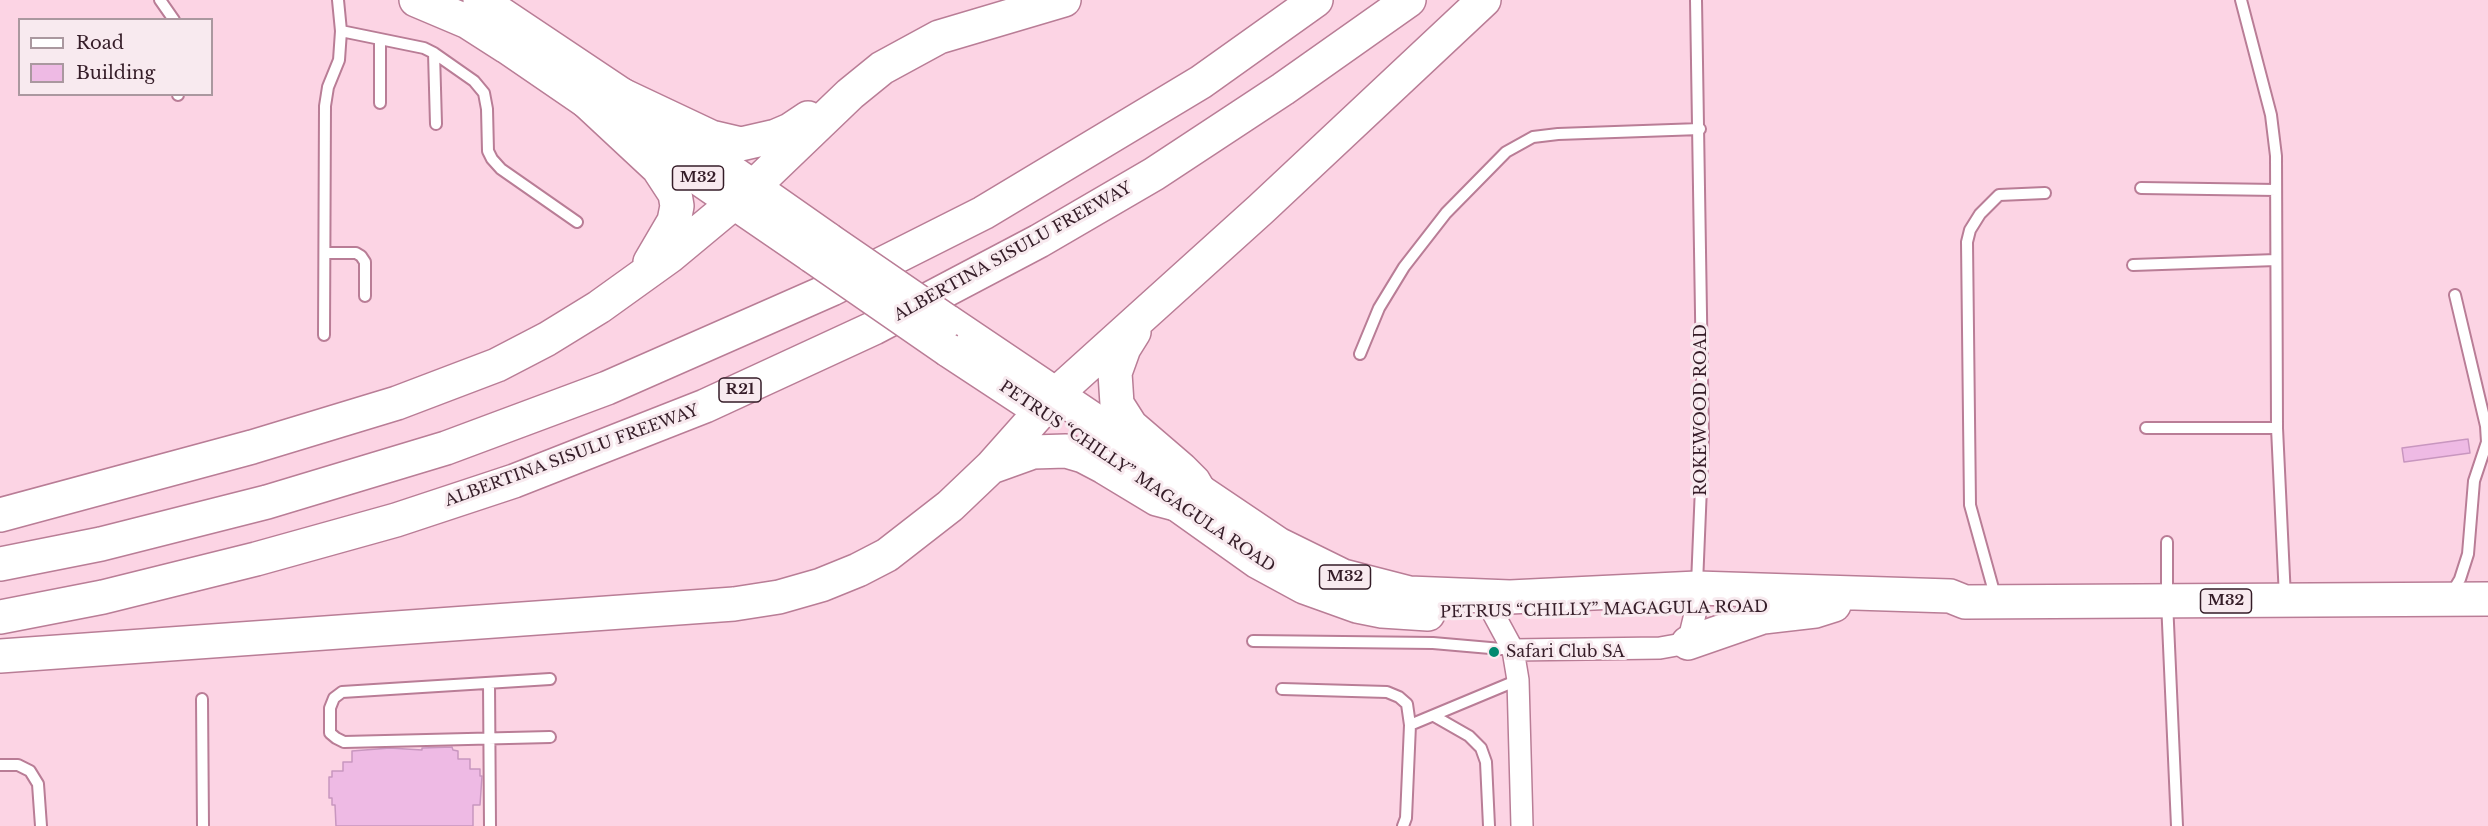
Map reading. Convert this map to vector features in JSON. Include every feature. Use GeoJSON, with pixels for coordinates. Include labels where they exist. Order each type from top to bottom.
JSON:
{"type":"FeatureCollection","features":[{"type":"Feature","properties":{"kind":"main road","name":"PETRUS “CHILLY” MAGAGULA ROAD"},"geometry":{"type":"LineString","coordinates":[[416,0],[468,22],[585,100],[743,195],[1189,499],[1343,576],[1409,593],[1510,597],[1697,599],[1950,596],[1965,602],[2488,599]]}},
{"type":"Feature","properties":{"kind":"main road","name":"PETRUS “CHILLY” MAGAGULA ROAD"},"geometry":{"type":"LineString","coordinates":[[480,0],[622,95],[743,195]]}},
{"type":"Feature","properties":{"kind":"main road"},"geometry":{"type":"LineString","coordinates":[[0,515],[252,447],[397,403],[454,384],[497,366],[599,307],[670,256],[743,195],[849,94],[882,68],[939,37],[1064,0]]}},
{"type":"Feature","properties":{"kind":"main road"},"geometry":{"type":"LineString","coordinates":[[0,564],[101,544],[267,502],[446,448],[607,388],[832,289],[983,213],[1201,81],[1316,0]]}},
{"type":"Feature","properties":{"kind":"main road","name":"ALBERTINA SISULU FREEWAY"},"geometry":{"type":"LineString","coordinates":[[0,617],[103,597],[256,559],[396,520],[514,481],[705,406],[874,328],[1039,241],[1154,174],[1409,0]]}},
{"type":"Feature","properties":{"kind":"main road"},"geometry":{"type":"LineString","coordinates":[[0,656],[650,612],[779,597],[821,585],[887,555],[951,506],[992,466],[1047,402],[1261,209],[1484,0]]}},
{"type":"Feature","properties":{"kind":"main road"},"geometry":{"type":"LineString","coordinates":[[622,95],[711,137],[741,144],[757,142],[790,130],[830,102],[849,94]]}},
{"type":"Feature","properties":{"kind":"main road"},"geometry":{"type":"LineString","coordinates":[[585,100],[658,168],[675,194],[677,206],[674,221],[641,276]]}},
{"type":"Feature","properties":{"kind":"main road"},"geometry":{"type":"LineString","coordinates":[[992,466],[1033,452],[1066,451],[1083,456],[1104,467],[1157,499],[1189,499],[1194,482],[1131,426],[1117,404],[1114,385],[1118,360],[1146,312]]}},
{"type":"Feature","properties":{"kind":"main road","name":"PETRUS “CHILLY” MAGAGULA ROAD"},"geometry":{"type":"LineString","coordinates":[[1189,499],[1258,562],[1285,577],[1328,597],[1357,606],[1410,614],[1493,613],[1697,599],[1951,608],[1965,602]]}},
{"type":"Feature","properties":{"kind":"main road"},"geometry":{"type":"LineString","coordinates":[[1688,643],[1763,617],[1815,611],[1834,605]]}},
{"type":"Feature","properties":{"kind":"street","name":"ROKEWOOD ROAD"},"geometry":{"type":"LineString","coordinates":[[1688,643],[1697,599]]}},
{"type":"Feature","properties":{"kind":"street"},"geometry":{"type":"LineString","coordinates":[[1493,613],[1513,650],[1518,680],[1522,826]]}},
{"type":"Feature","properties":{"kind":"street"},"geometry":{"type":"LineString","coordinates":[[1513,650],[1660,648],[1688,643]]}},
{"type":"Feature","properties":{"kind":"lane"},"geometry":{"type":"LineString","coordinates":[[160,0],[174,18]]}},
{"type":"Feature","properties":{"kind":"lane"},"geometry":{"type":"LineString","coordinates":[[324,335],[325,106],[328,87],[339,60],[341,31],[338,0]]}},
{"type":"Feature","properties":{"kind":"lane","name":"ROKEWOOD ROAD"},"geometry":{"type":"LineString","coordinates":[[1696,0],[1700,129],[1703,438],[1697,599]]}},
{"type":"Feature","properties":{"kind":"lane"},"geometry":{"type":"LineString","coordinates":[[2241,0],[2271,115],[2276,156],[2277,428],[2285,601]]}},
{"type":"Feature","properties":{"kind":"lane"},"geometry":{"type":"LineString","coordinates":[[341,31],[424,48],[474,81],[484,93],[487,109],[488,151],[492,159],[501,169],[577,222]]}},
{"type":"Feature","properties":{"kind":"lane"},"geometry":{"type":"LineString","coordinates":[[380,39],[380,104]]}},
{"type":"Feature","properties":{"kind":"lane"},"geometry":{"type":"LineString","coordinates":[[434,53],[436,124]]}},
{"type":"Feature","properties":{"kind":"lane"},"geometry":{"type":"LineString","coordinates":[[1360,354],[1379,308],[1404,267],[1446,213],[1506,152],[1533,137],[1558,134],[1700,129]]}},
{"type":"Feature","properties":{"kind":"lane"},"geometry":{"type":"LineString","coordinates":[[2140,188],[2276,190]]}},
{"type":"Feature","properties":{"kind":"lane"},"geometry":{"type":"LineString","coordinates":[[1997,602],[1970,505],[1967,242],[1970,230],[1980,214],[1999,195],[2045,193]]}},
{"type":"Feature","properties":{"kind":"lane"},"geometry":{"type":"LineString","coordinates":[[325,253],[356,253],[361,256],[365,262],[365,296]]}},
{"type":"Feature","properties":{"kind":"lane"},"geometry":{"type":"LineString","coordinates":[[2133,265],[2276,260]]}},
{"type":"Feature","properties":{"kind":"lane"},"geometry":{"type":"LineString","coordinates":[[2447,600],[2460,579],[2468,554],[2474,481],[2487,442],[2486,426],[2455,295]]}},
{"type":"Feature","properties":{"kind":"lane"},"geometry":{"type":"LineString","coordinates":[[2146,429],[2277,428]]}},
{"type":"Feature","properties":{"kind":"lane"},"geometry":{"type":"LineString","coordinates":[[2167,542],[2167,602],[2177,826]]}},
{"type":"Feature","properties":{"kind":"lane"},"geometry":{"type":"LineString","coordinates":[[1253,641],[1433,643],[1513,650]]}},
{"type":"Feature","properties":{"kind":"lane"},"geometry":{"type":"LineString","coordinates":[[550,679],[342,692],[334,698],[330,708],[330,733],[344,742],[550,737]]}},
{"type":"Feature","properties":{"kind":"lane"},"geometry":{"type":"LineString","coordinates":[[1410,725],[1518,680]]}},
{"type":"Feature","properties":{"kind":"lane"},"geometry":{"type":"LineString","coordinates":[[489,683],[490,826]]}},
{"type":"Feature","properties":{"kind":"lane"},"geometry":{"type":"LineString","coordinates":[[1282,689],[1387,692],[1399,697],[1407,704],[1410,725],[1406,818],[1403,826]]}},
{"type":"Feature","properties":{"kind":"lane"},"geometry":{"type":"LineString","coordinates":[[202,699],[202,826]]}},
{"type":"Feature","properties":{"kind":"lane"},"geometry":{"type":"LineString","coordinates":[[1434,716],[1468,736],[1481,748],[1486,762],[1489,826]]}},
{"type":"Feature","properties":{"kind":"lane"},"geometry":{"type":"LineString","coordinates":[[0,765],[18,765],[30,771],[38,784],[41,826]]}},
{"type":"Feature","properties":{"kind":"building"},"geometry":{"type":"Polygon","coordinates":[[[2468,439],[2470,453],[2404,462],[2402,448],[2468,439]]]}},
{"type":"Feature","properties":{"kind":"building"},"geometry":{"type":"Polygon","coordinates":[[[452,747],[453,750],[458,751],[458,759],[470,759],[470,769],[480,769],[480,776],[482,776],[480,805],[473,805],[473,826],[336,826],[335,805],[332,805],[332,798],[329,798],[329,777],[332,777],[332,771],[343,771],[343,762],[352,762],[352,751],[452,747]]]}},
{"type":"Feature","properties":{"kind":"place","name":"Safari Club SA"},"geometry":{"type":"Point","coordinates":[1494,652]}}]}
